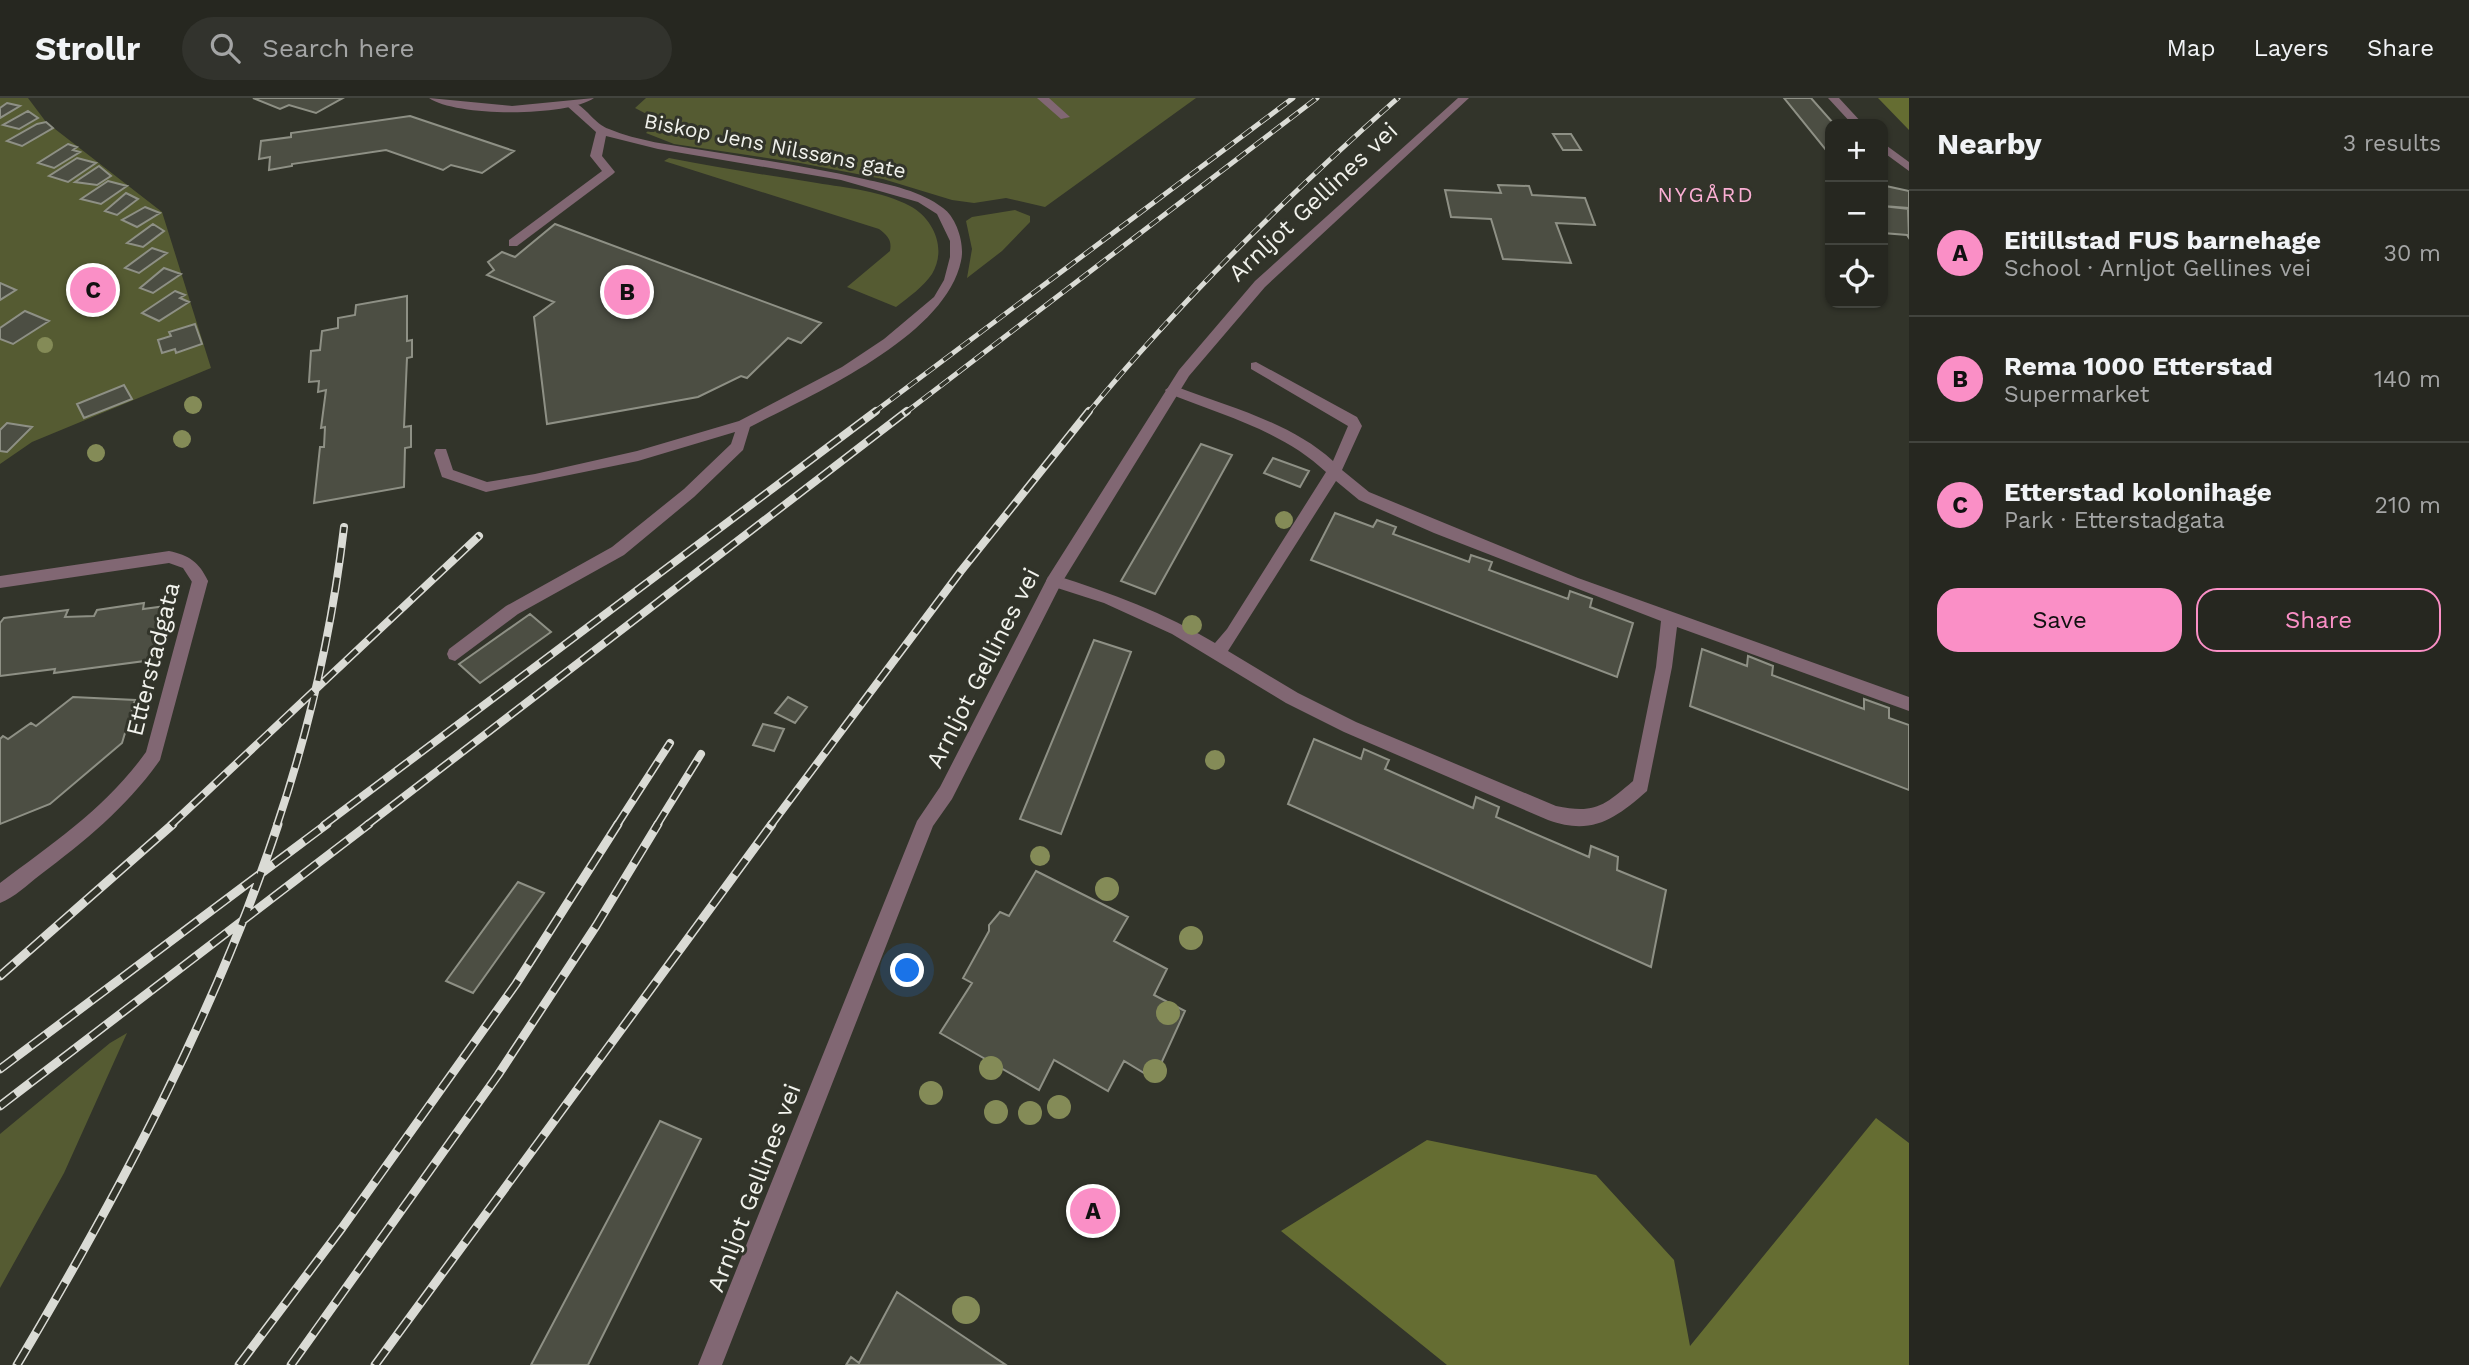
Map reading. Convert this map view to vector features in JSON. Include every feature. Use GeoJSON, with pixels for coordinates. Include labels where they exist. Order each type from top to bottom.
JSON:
{"type":"FeatureCollection","features":[{"type":"Feature","properties":{"kind":"street"},"geometry":{"type":"LineString","coordinates":[[434,98],[496,109],[541,109],[589,98]]}},
{"type":"Feature","properties":{"kind":"street"},"geometry":{"type":"LineString","coordinates":[[1042,98],[1065,117]]}},
{"type":"Feature","properties":{"kind":"street","name":"Arnljot Gellines vei"},"geometry":{"type":"LineString","coordinates":[[710,1365],[727,1328],[762,1230],[926,821],[946,793],[1054,580],[1172,390],[1225,322],[1260,284],[1464,98]]}},
{"type":"Feature","properties":{"kind":"street"},"geometry":{"type":"LineString","coordinates":[[1833,98],[1853,119]]}},
{"type":"Feature","properties":{"kind":"street","name":"Biskop Jens Nilssøns gate"},"geometry":{"type":"LineString","coordinates":[[440,453],[446,473],[486,487],[572,472],[638,456],[744,424],[847,370],[925,314],[939,299],[950,280],[956,257],[956,241],[942,212],[922,199],[841,177],[703,156],[602,131],[571,104]]}},
{"type":"Feature","properties":{"kind":"street"},"geometry":{"type":"LineString","coordinates":[[513,243],[610,172],[596,156],[602,131]]}},
{"type":"Feature","properties":{"kind":"street"},"geometry":{"type":"LineString","coordinates":[[1888,150],[1909,168]]}},
{"type":"Feature","properties":{"kind":"street"},"geometry":{"type":"LineString","coordinates":[[1219,651],[1233,635],[1334,472],[1355,426],[1352,419],[1256,366]]}},
{"type":"Feature","properties":{"kind":"street"},"geometry":{"type":"LineString","coordinates":[[1172,390],[1305,447],[1327,461],[1334,472],[1369,499],[1441,530],[1909,704]]}},
{"type":"Feature","properties":{"kind":"street"},"geometry":{"type":"LineString","coordinates":[[455,654],[512,610],[618,551],[689,493],[737,446],[744,424]]}},
{"type":"Feature","properties":{"kind":"street","name":"Etterstadgata"},"geometry":{"type":"LineString","coordinates":[[0,582],[169,557],[186,560],[193,565],[200,581],[154,755],[139,778],[115,804],[0,894]]}},
{"type":"Feature","properties":{"kind":"street"},"geometry":{"type":"LineString","coordinates":[[1054,580],[1110,599],[1178,629],[1219,651],[1292,698],[1350,727],[1554,814],[1578,819],[1599,818],[1641,785],[1664,667],[1670,617]]}},
{"type":"Feature","properties":{"kind":"green space"},"geometry":{"type":"Polygon","coordinates":[[[0,98],[28,98],[46,122],[162,212],[211,368],[32,442],[0,464],[0,98]]]}},
{"type":"Feature","properties":{"kind":"green space"},"geometry":{"type":"Polygon","coordinates":[[[646,98],[1196,98],[1045,207],[1006,198],[974,203],[952,200],[883,179],[674,144],[646,133],[658,120],[635,108],[646,98]]]}},
{"type":"Feature","properties":{"kind":"green space"},"geometry":{"type":"Polygon","coordinates":[[[1878,98],[1909,98],[1909,130],[1878,98]]]}},
{"type":"Feature","properties":{"kind":"green space"},"geometry":{"type":"Polygon","coordinates":[[[669,158],[864,191],[899,201],[926,219],[936,236],[938,255],[932,274],[916,292],[896,307],[847,287],[890,251],[889,238],[879,229],[664,161],[669,158]]]}},
{"type":"Feature","properties":{"kind":"green space"},"geometry":{"type":"Polygon","coordinates":[[[1015,210],[1030,216],[1030,222],[1002,251],[967,278],[972,249],[966,221],[972,217],[1015,210]]]}},
{"type":"Feature","properties":{"kind":"green space"},"geometry":{"type":"Polygon","coordinates":[[[127,1033],[64,1173],[0,1288],[0,1134],[110,1043],[127,1033]]]}},
{"type":"Feature","properties":{"kind":"green space"},"geometry":{"type":"Polygon","coordinates":[[[1876,1118],[1909,1143],[1909,1365],[1447,1365],[1281,1231],[1427,1140],[1596,1175],[1674,1260],[1690,1346],[1876,1118]]]}},
{"type":"Feature","properties":{"kind":"building"},"geometry":{"type":"Polygon","coordinates":[[[253,98],[343,98],[316,113],[289,105],[280,109],[253,98]]]}},
{"type":"Feature","properties":{"kind":"building"},"geometry":{"type":"Polygon","coordinates":[[[1784,98],[1811,98],[1830,119],[1825,119],[1825,149],[1784,98]]]}},
{"type":"Feature","properties":{"kind":"building"},"geometry":{"type":"Polygon","coordinates":[[[7,103],[20,106],[0,118],[0,108],[7,103]]]}},
{"type":"Feature","properties":{"kind":"building"},"geometry":{"type":"Polygon","coordinates":[[[28,111],[38,118],[19,129],[3,125],[28,111]]]}},
{"type":"Feature","properties":{"kind":"building"},"geometry":{"type":"Polygon","coordinates":[[[410,116],[514,151],[482,173],[451,165],[443,170],[386,150],[269,170],[270,157],[259,159],[261,141],[291,137],[291,133],[410,116]]]}},
{"type":"Feature","properties":{"kind":"building"},"geometry":{"type":"Polygon","coordinates":[[[46,122],[53,128],[22,146],[7,141],[37,124],[46,122]]]}},
{"type":"Feature","properties":{"kind":"building"},"geometry":{"type":"Polygon","coordinates":[[[1553,134],[1571,134],[1581,150],[1563,150],[1553,134]]]}},
{"type":"Feature","properties":{"kind":"building"},"geometry":{"type":"Polygon","coordinates":[[[68,144],[77,147],[73,150],[80,152],[54,168],[38,163],[68,144]]]}},
{"type":"Feature","properties":{"kind":"building"},"geometry":{"type":"Polygon","coordinates":[[[77,158],[96,163],[68,182],[49,176],[77,158]]]}},
{"type":"Feature","properties":{"kind":"building"},"geometry":{"type":"Polygon","coordinates":[[[99,166],[111,176],[97,185],[75,182],[99,166]]]}},
{"type":"Feature","properties":{"kind":"building"},"geometry":{"type":"Polygon","coordinates":[[[108,181],[127,186],[101,204],[81,199],[108,181]]]}},
{"type":"Feature","properties":{"kind":"building"},"geometry":{"type":"Polygon","coordinates":[[[1498,185],[1529,186],[1532,195],[1585,198],[1595,225],[1556,223],[1571,263],[1503,259],[1491,219],[1451,217],[1445,190],[1501,193],[1498,185]]]}},
{"type":"Feature","properties":{"kind":"building"},"geometry":{"type":"Polygon","coordinates":[[[1888,186],[1909,191],[1909,209],[1888,207],[1888,186]]]}},
{"type":"Feature","properties":{"kind":"building"},"geometry":{"type":"Polygon","coordinates":[[[126,193],[138,199],[117,215],[105,211],[126,193]]]}},
{"type":"Feature","properties":{"kind":"building"},"geometry":{"type":"Polygon","coordinates":[[[1888,206],[1908,208],[1909,238],[1907,235],[1888,233],[1888,206]]]}},
{"type":"Feature","properties":{"kind":"building"},"geometry":{"type":"Polygon","coordinates":[[[145,207],[160,213],[137,227],[122,220],[145,207]]]}},
{"type":"Feature","properties":{"kind":"building"},"geometry":{"type":"Polygon","coordinates":[[[153,224],[164,231],[143,247],[127,243],[153,224]]]}},
{"type":"Feature","properties":{"kind":"building"},"geometry":{"type":"Polygon","coordinates":[[[555,224],[821,323],[801,343],[788,338],[747,378],[741,376],[698,397],[547,424],[534,317],[554,302],[487,275],[494,270],[488,262],[502,252],[515,257],[555,224]]]}},
{"type":"Feature","properties":{"kind":"building"},"geometry":{"type":"Polygon","coordinates":[[[152,248],[167,253],[139,273],[125,268],[152,248]]]}},
{"type":"Feature","properties":{"kind":"building"},"geometry":{"type":"Polygon","coordinates":[[[164,268],[181,274],[153,293],[140,288],[164,268]]]}},
{"type":"Feature","properties":{"kind":"building"},"geometry":{"type":"Polygon","coordinates":[[[0,283],[16,290],[0,300],[0,283]]]}},
{"type":"Feature","properties":{"kind":"building"},"geometry":{"type":"Polygon","coordinates":[[[175,291],[185,295],[180,298],[189,302],[159,321],[142,313],[175,291]]]}},
{"type":"Feature","properties":{"kind":"building"},"geometry":{"type":"Polygon","coordinates":[[[407,296],[407,341],[412,340],[412,357],[407,358],[404,427],[411,426],[411,447],[405,448],[404,487],[314,503],[320,447],[324,447],[325,427],[321,428],[326,390],[318,392],[319,381],[309,382],[311,351],[320,350],[322,331],[338,328],[338,318],[355,315],[356,305],[407,296]]]}},
{"type":"Feature","properties":{"kind":"building"},"geometry":{"type":"Polygon","coordinates":[[[25,311],[49,321],[13,344],[0,339],[0,328],[25,311]]]}},
{"type":"Feature","properties":{"kind":"building"},"geometry":{"type":"Polygon","coordinates":[[[195,324],[202,344],[176,353],[175,349],[162,353],[158,340],[171,336],[169,332],[195,324]]]}},
{"type":"Feature","properties":{"kind":"building"},"geometry":{"type":"Polygon","coordinates":[[[124,385],[132,399],[84,418],[77,404],[124,385]]]}},
{"type":"Feature","properties":{"kind":"building"},"geometry":{"type":"Polygon","coordinates":[[[7,423],[32,427],[7,452],[0,451],[0,430],[7,423]]]}},
{"type":"Feature","properties":{"kind":"building"},"geometry":{"type":"Polygon","coordinates":[[[1201,444],[1232,455],[1155,594],[1121,581],[1201,444]]]}},
{"type":"Feature","properties":{"kind":"building"},"geometry":{"type":"Polygon","coordinates":[[[1273,458],[1309,471],[1300,487],[1264,473],[1273,458]]]}},
{"type":"Feature","properties":{"kind":"building"},"geometry":{"type":"Polygon","coordinates":[[[1335,513],[1373,527],[1377,520],[1396,527],[1393,534],[1469,562],[1471,555],[1492,562],[1489,570],[1568,599],[1570,591],[1592,599],[1590,607],[1633,623],[1617,677],[1311,560],[1335,513]]]}},
{"type":"Feature","properties":{"kind":"building"},"geometry":{"type":"Polygon","coordinates":[[[144,603],[143,609],[166,606],[152,660],[54,673],[55,669],[0,676],[0,623],[4,618],[68,610],[65,617],[94,616],[97,610],[144,603]]]}},
{"type":"Feature","properties":{"kind":"building"},"geometry":{"type":"Polygon","coordinates":[[[530,614],[551,632],[480,683],[459,664],[530,614]]]}},
{"type":"Feature","properties":{"kind":"building"},"geometry":{"type":"Polygon","coordinates":[[[1094,640],[1131,652],[1061,834],[1020,819],[1094,640]]]}},
{"type":"Feature","properties":{"kind":"building"},"geometry":{"type":"Polygon","coordinates":[[[1702,649],[1747,666],[1748,656],[1773,666],[1772,675],[1864,709],[1864,699],[1889,708],[1889,718],[1909,725],[1909,790],[1690,706],[1702,649]]]}},
{"type":"Feature","properties":{"kind":"building"},"geometry":{"type":"Polygon","coordinates":[[[73,697],[135,700],[122,743],[50,804],[0,824],[0,739],[3,736],[8,739],[31,723],[36,726],[73,697]]]}},
{"type":"Feature","properties":{"kind":"building"},"geometry":{"type":"Polygon","coordinates":[[[788,697],[807,707],[795,723],[775,713],[788,697]]]}},
{"type":"Feature","properties":{"kind":"building"},"geometry":{"type":"Polygon","coordinates":[[[763,724],[784,729],[774,751],[753,745],[763,724]]]}},
{"type":"Feature","properties":{"kind":"building"},"geometry":{"type":"Polygon","coordinates":[[[1314,739],[1361,759],[1364,749],[1389,760],[1385,769],[1473,808],[1476,797],[1499,807],[1496,817],[1589,857],[1591,846],[1618,857],[1617,870],[1666,890],[1651,967],[1288,804],[1314,739]]]}},
{"type":"Feature","properties":{"kind":"building"},"geometry":{"type":"Polygon","coordinates":[[[1036,871],[1128,917],[1114,941],[1167,969],[1154,995],[1185,1011],[1154,1079],[1124,1061],[1108,1091],[1054,1060],[1039,1090],[940,1033],[972,983],[963,978],[989,931],[989,925],[1000,912],[1009,916],[1036,871]]]}},
{"type":"Feature","properties":{"kind":"building"},"geometry":{"type":"Polygon","coordinates":[[[518,882],[544,893],[473,993],[446,981],[518,882]]]}},
{"type":"Feature","properties":{"kind":"building"},"geometry":{"type":"Polygon","coordinates":[[[660,1121],[701,1139],[588,1365],[531,1365],[660,1121]]]}},
{"type":"Feature","properties":{"kind":"building"},"geometry":{"type":"Polygon","coordinates":[[[897,1292],[1006,1365],[846,1365],[851,1357],[859,1363],[897,1292]]]}},
{"type":"Feature","properties":{"kind":"railway"},"geometry":{"type":"LineString","coordinates":[[873,413],[1293,98]]}},
{"type":"Feature","properties":{"kind":"railway"},"geometry":{"type":"LineString","coordinates":[[905,413],[1317,98]]}},
{"type":"Feature","properties":{"kind":"railway"},"geometry":{"type":"LineString","coordinates":[[1088,413],[1198,289],[1316,173],[1398,98]]}},
{"type":"Feature","properties":{"kind":"railway"},"geometry":{"type":"LineString","coordinates":[[324,825],[876,411]]}},
{"type":"Feature","properties":{"kind":"railway"},"geometry":{"type":"LineString","coordinates":[[367,825],[907,411]]}},
{"type":"Feature","properties":{"kind":"railway"},"geometry":{"type":"LineString","coordinates":[[771,825],[961,571],[1089,411]]}},
{"type":"Feature","properties":{"kind":"railway"},"geometry":{"type":"LineString","coordinates":[[315,690],[333,603],[344,527]]}},
{"type":"Feature","properties":{"kind":"railway"},"geometry":{"type":"LineString","coordinates":[[315,690],[479,536]]}},
{"type":"Feature","properties":{"kind":"railway"},"geometry":{"type":"LineString","coordinates":[[171,825],[315,690]]}},
{"type":"Feature","properties":{"kind":"railway"},"geometry":{"type":"LineString","coordinates":[[277,825],[300,752],[315,690]]}},
{"type":"Feature","properties":{"kind":"railway"},"geometry":{"type":"LineString","coordinates":[[617,825],[670,743]]}},
{"type":"Feature","properties":{"kind":"railway"},"geometry":{"type":"LineString","coordinates":[[657,825],[701,754]]}},
{"type":"Feature","properties":{"kind":"railway"},"geometry":{"type":"LineString","coordinates":[[0,976],[173,824]]}},
{"type":"Feature","properties":{"kind":"railway"},"geometry":{"type":"LineString","coordinates":[[260,874],[278,824]]}},
{"type":"Feature","properties":{"kind":"railway"},"geometry":{"type":"LineString","coordinates":[[260,874],[327,824]]}},
{"type":"Feature","properties":{"kind":"railway"},"geometry":{"type":"LineString","coordinates":[[243,921],[369,824]]}},
{"type":"Feature","properties":{"kind":"railway"},"geometry":{"type":"LineString","coordinates":[[239,1365],[342,1228],[516,984],[618,824]]}},
{"type":"Feature","properties":{"kind":"railway"},"geometry":{"type":"LineString","coordinates":[[291,1365],[498,1075],[596,926],[658,824]]}},
{"type":"Feature","properties":{"kind":"railway"},"geometry":{"type":"LineString","coordinates":[[375,1365],[772,824]]}},
{"type":"Feature","properties":{"kind":"railway"},"geometry":{"type":"LineString","coordinates":[[0,1069],[260,874]]}},
{"type":"Feature","properties":{"kind":"railway"},"geometry":{"type":"LineString","coordinates":[[243,921],[260,874]]}},
{"type":"Feature","properties":{"kind":"railway"},"geometry":{"type":"LineString","coordinates":[[0,1106],[243,921]]}},
{"type":"Feature","properties":{"kind":"railway"},"geometry":{"type":"LineString","coordinates":[[17,1365],[91,1236],[162,1101],[195,1033],[243,921]]}},
{"type":"Feature","properties":{"kind":"place","name":"Etterstad kolonihage"},"geometry":{"type":"Point","coordinates":[93,290]}},
{"type":"Feature","properties":{"kind":"place","name":"Rema 1000 Etterstad"},"geometry":{"type":"Point","coordinates":[627,292]}},
{"type":"Feature","properties":{"kind":"place","name":"Eitillstad FUS barnehage"},"geometry":{"type":"Point","coordinates":[1093,1211]}},
{"type":"Feature","properties":{"kind":"district","name":"NYGÅRD"},"geometry":{"type":"Point","coordinates":[1706,195]}}]}
